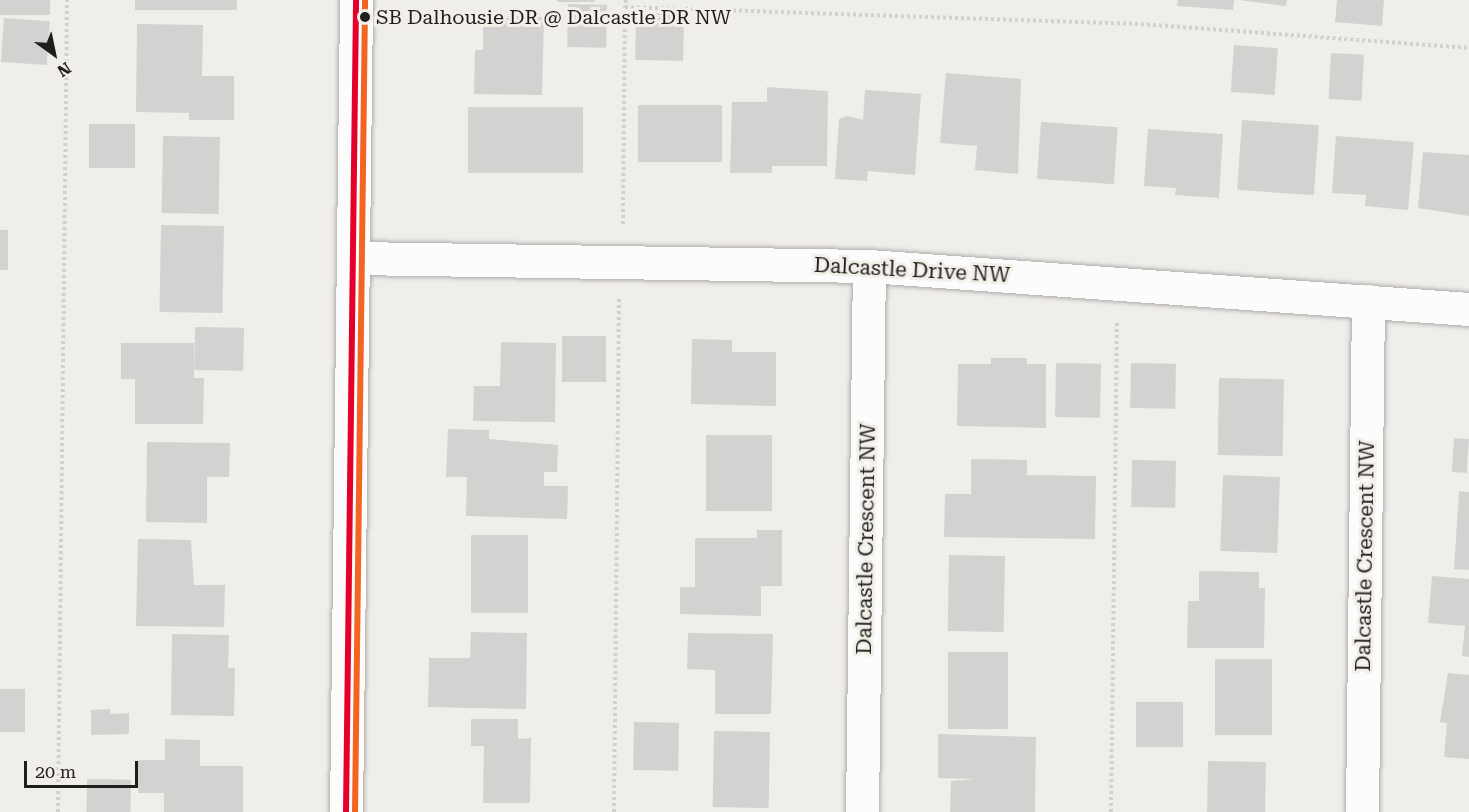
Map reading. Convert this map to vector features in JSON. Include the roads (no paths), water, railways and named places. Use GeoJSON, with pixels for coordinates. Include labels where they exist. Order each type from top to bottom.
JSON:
{"type":"FeatureCollection","features":[{"type":"Feature","properties":{"kind":"street"},"geometry":{"type":"LineString","coordinates":[[346,812],[356,0]]}},
{"type":"Feature","properties":{"kind":"street","name":"Dalcastle Drive NW"},"geometry":{"type":"LineString","coordinates":[[354,258],[869,266],[1469,309]]}},
{"type":"Feature","properties":{"kind":"street","name":"Dalcastle Crescent NW"},"geometry":{"type":"LineString","coordinates":[[862,812],[869,266]]}},
{"type":"Feature","properties":{"kind":"street","name":"Dalcastle Crescent NW"},"geometry":{"type":"LineString","coordinates":[[1362,812],[1368,301]]}},
{"type":"Feature","properties":{"kind":"place","name":"SB Dalhousie DR @ Dalcastle DR NW"},"geometry":{"type":"Point","coordinates":[365,17]}}]}
